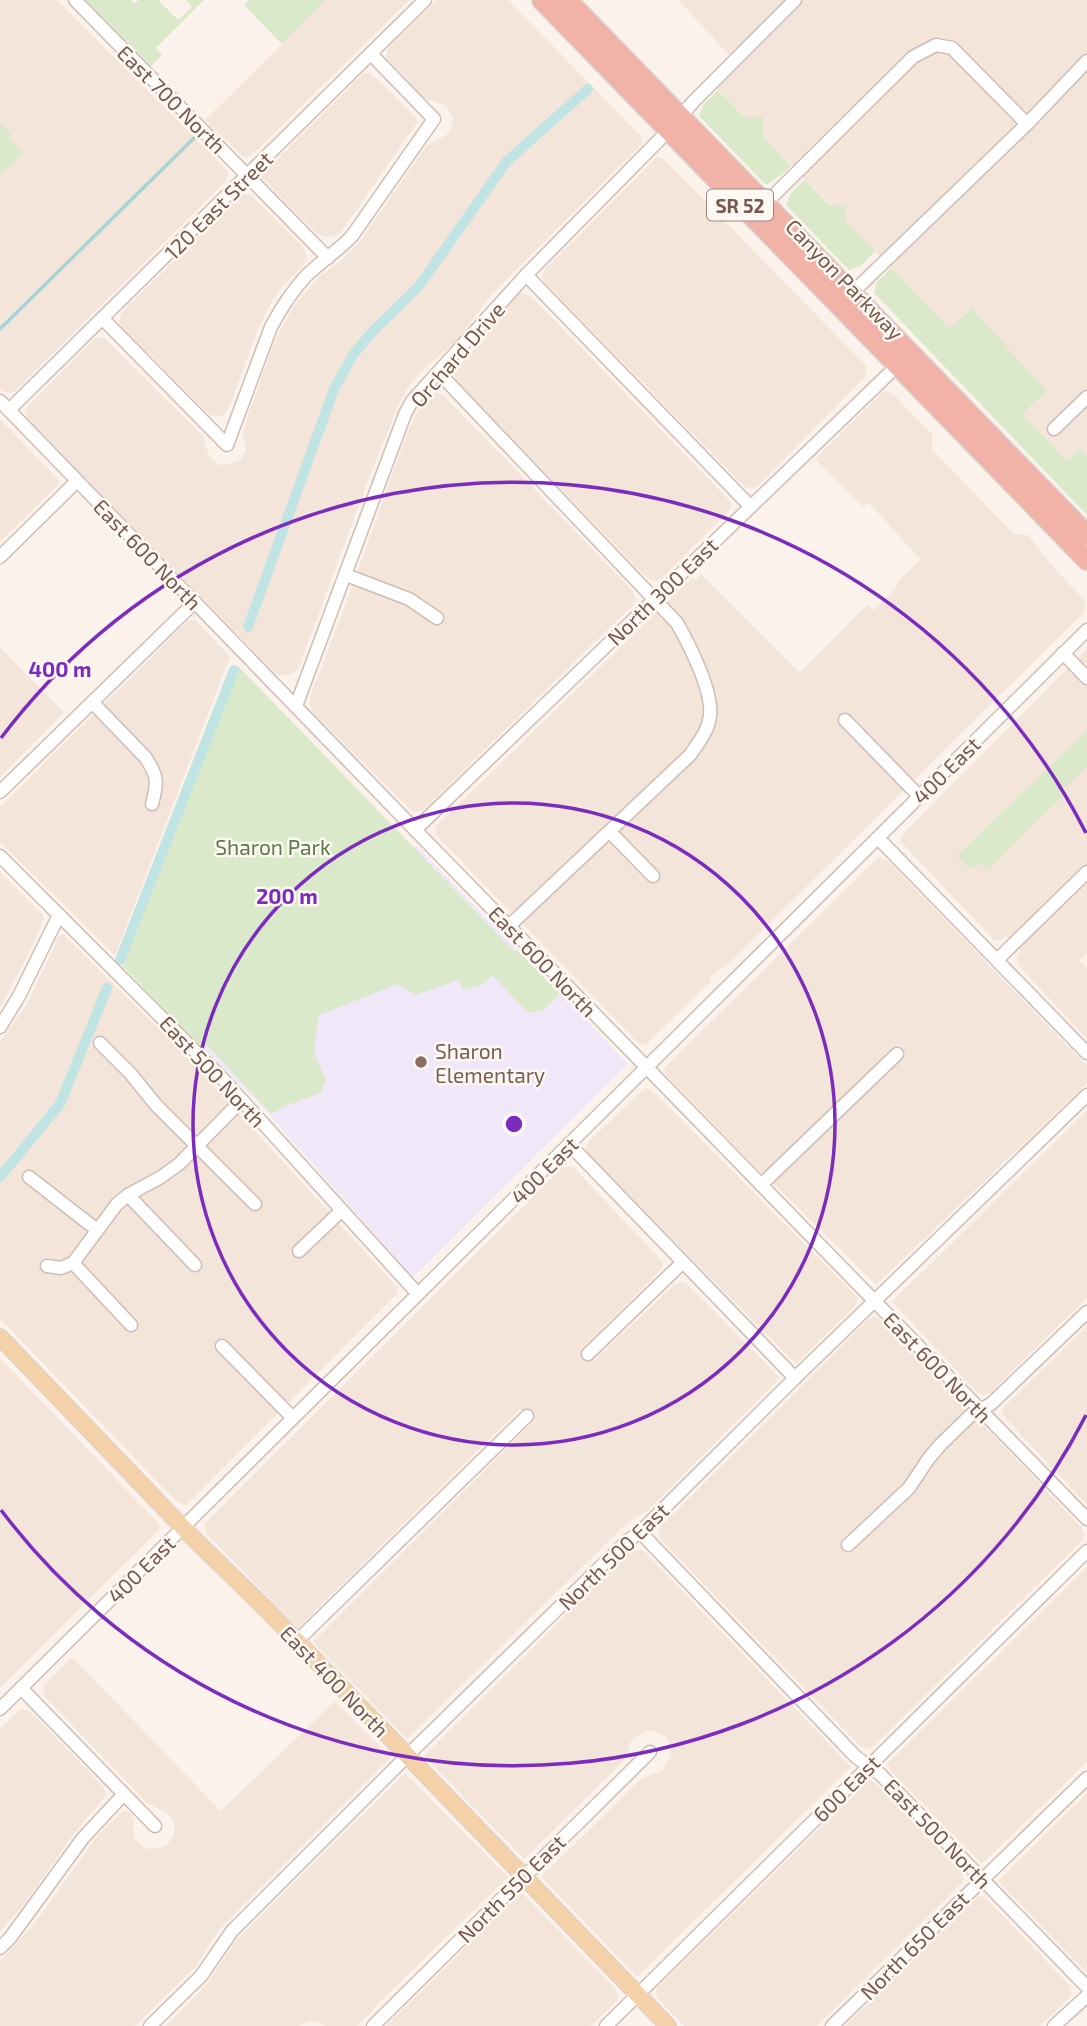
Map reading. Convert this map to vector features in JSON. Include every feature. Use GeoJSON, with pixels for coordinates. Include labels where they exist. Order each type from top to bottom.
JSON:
{"type":"FeatureCollection","features":[{"type":"Feature","properties":{"kind":"highway","name":"Canyon Parkway"},"geometry":{"type":"LineString","coordinates":[[542,0],[674,124],[765,204],[852,293],[904,359],[1087,560]]}},
{"type":"Feature","properties":{"kind":"highway","name":"Canyon Parkway"},"geometry":{"type":"LineString","coordinates":[[566,0],[674,124],[904,359],[1087,536]]}},
{"type":"Feature","properties":{"kind":"main road","name":"East 400 North"},"geometry":{"type":"LineString","coordinates":[[0,1337],[668,2026]]}},
{"type":"Feature","properties":{"kind":"street","name":"East 700 North"},"geometry":{"type":"LineString","coordinates":[[75,0],[328,258]]}},
{"type":"Feature","properties":{"kind":"street","name":"120 East Street"},"geometry":{"type":"LineString","coordinates":[[5,405],[103,318],[425,0]]}},
{"type":"Feature","properties":{"kind":"street","name":"Orchard Drive"},"geometry":{"type":"LineString","coordinates":[[296,706],[405,414],[420,390],[439,373],[526,275],[794,0]]}},
{"type":"Feature","properties":{"kind":"street"},"geometry":{"type":"LineString","coordinates":[[765,204],[913,57],[936,45],[952,48],[1027,124]]}},
{"type":"Feature","properties":{"kind":"street"},"geometry":{"type":"LineString","coordinates":[[103,318],[227,445],[275,318],[306,276],[352,236],[434,120],[371,54]]}},
{"type":"Feature","properties":{"kind":"street"},"geometry":{"type":"LineString","coordinates":[[852,293],[1027,124],[1087,61]]}},
{"type":"Feature","properties":{"kind":"street"},"geometry":{"type":"LineString","coordinates":[[526,275],[750,506]]}},
{"type":"Feature","properties":{"kind":"street","name":"North 300 East"},"geometry":{"type":"LineString","coordinates":[[415,830],[904,359]]}},
{"type":"Feature","properties":{"kind":"street"},"geometry":{"type":"LineString","coordinates":[[439,373],[677,623],[690,646],[708,695],[710,715],[704,735],[690,755],[509,926]]}},
{"type":"Feature","properties":{"kind":"street"},"geometry":{"type":"LineString","coordinates":[[1054,429],[1087,397]]}},
{"type":"Feature","properties":{"kind":"street","name":"East 600 North"},"geometry":{"type":"LineString","coordinates":[[5,405],[646,1068],[1087,1519]]}},
{"type":"Feature","properties":{"kind":"street"},"geometry":{"type":"LineString","coordinates":[[0,557],[77,481]]}},
{"type":"Feature","properties":{"kind":"street"},"geometry":{"type":"LineString","coordinates":[[346,575],[409,598],[437,618]]}},
{"type":"Feature","properties":{"kind":"street"},"geometry":{"type":"LineString","coordinates":[[0,792],[195,602]]}},
{"type":"Feature","properties":{"kind":"street","name":"400 East"},"geometry":{"type":"LineString","coordinates":[[0,1709],[1087,630]]}},
{"type":"Feature","properties":{"kind":"street"},"geometry":{"type":"LineString","coordinates":[[1063,653],[1087,678]]}},
{"type":"Feature","properties":{"kind":"street"},"geometry":{"type":"LineString","coordinates":[[93,703],[152,767],[157,783],[152,804]]}},
{"type":"Feature","properties":{"kind":"street"},"geometry":{"type":"LineString","coordinates":[[845,720],[919,796]]}},
{"type":"Feature","properties":{"kind":"street"},"geometry":{"type":"LineString","coordinates":[[610,832],[653,876]]}},
{"type":"Feature","properties":{"kind":"street"},"geometry":{"type":"LineString","coordinates":[[878,838],[1087,1053]]}},
{"type":"Feature","properties":{"kind":"street","name":"East 500 North"},"geometry":{"type":"LineString","coordinates":[[0,856],[191,1045],[418,1294]]}},
{"type":"Feature","properties":{"kind":"street"},"geometry":{"type":"LineString","coordinates":[[996,960],[1087,872]]}},
{"type":"Feature","properties":{"kind":"street"},"geometry":{"type":"LineString","coordinates":[[0,1027],[19,996],[59,915]]}},
{"type":"Feature","properties":{"kind":"street"},"geometry":{"type":"LineString","coordinates":[[100,1044],[138,1082],[155,1104],[255,1203]]}},
{"type":"Feature","properties":{"kind":"street"},"geometry":{"type":"LineString","coordinates":[[761,1185],[897,1054]]}},
{"type":"Feature","properties":{"kind":"street","name":"North 500 East"},"geometry":{"type":"LineString","coordinates":[[150,2026],[202,1975],[232,1931],[407,1756],[1087,1096]]}},
{"type":"Feature","properties":{"kind":"street"},"geometry":{"type":"LineString","coordinates":[[47,1266],[61,1268],[73,1263],[117,1204],[171,1171],[242,1100]]}},
{"type":"Feature","properties":{"kind":"street"},"geometry":{"type":"LineString","coordinates":[[569,1144],[795,1378]]}},
{"type":"Feature","properties":{"kind":"street"},"geometry":{"type":"LineString","coordinates":[[29,1177],[97,1230]]}},
{"type":"Feature","properties":{"kind":"street"},"geometry":{"type":"LineString","coordinates":[[128,1195],[195,1265]]}},
{"type":"Feature","properties":{"kind":"street"},"geometry":{"type":"LineString","coordinates":[[299,1251],[341,1211]]}},
{"type":"Feature","properties":{"kind":"street"},"geometry":{"type":"LineString","coordinates":[[588,1354],[683,1262]]}},
{"type":"Feature","properties":{"kind":"street"},"geometry":{"type":"LineString","coordinates":[[73,1263],[131,1325]]}},
{"type":"Feature","properties":{"kind":"street"},"geometry":{"type":"LineString","coordinates":[[848,1545],[909,1488],[939,1446],[972,1414],[991,1404],[1087,1312]]}},
{"type":"Feature","properties":{"kind":"street"},"geometry":{"type":"LineString","coordinates":[[222,1346],[293,1418]]}},
{"type":"Feature","properties":{"kind":"street"},"geometry":{"type":"LineString","coordinates":[[297,1641],[527,1416]]}},
{"type":"Feature","properties":{"kind":"street","name":"East 500 North"},"geometry":{"type":"LineString","coordinates":[[640,1532],[856,1757],[880,1774],[1087,1987]]}},
{"type":"Feature","properties":{"kind":"street","name":"600 East"},"geometry":{"type":"LineString","coordinates":[[606,2026],[1087,1551]]}},
{"type":"Feature","properties":{"kind":"street"},"geometry":{"type":"LineString","coordinates":[[21,1688],[155,1826]]}},
{"type":"Feature","properties":{"kind":"street","name":"North 550 East"},"geometry":{"type":"LineString","coordinates":[[373,2026],[650,1752]]}},
{"type":"Feature","properties":{"kind":"street","name":"North 650 East"},"geometry":{"type":"LineString","coordinates":[[832,2026],[1087,1778]]}},
{"type":"Feature","properties":{"kind":"street"},"geometry":{"type":"LineString","coordinates":[[0,1948],[83,1838],[124,1794]]}},
{"type":"Feature","properties":{"kind":"street"},"geometry":{"type":"LineString","coordinates":[[1055,2026],[1087,1996]]}},
{"type":"Feature","properties":{"kind":"shaded area"},"geometry":{"type":"Polygon","coordinates":[[[0,0],[57,0],[228,173],[226,181],[14,392],[9,393],[0,390],[0,0]]]}},
{"type":"Feature","properties":{"kind":"shaded area"},"geometry":{"type":"Polygon","coordinates":[[[327,0],[409,0],[254,153],[243,157],[205,120],[327,0]]]}},
{"type":"Feature","properties":{"kind":"shaded area"},"geometry":{"type":"Polygon","coordinates":[[[437,0],[508,0],[641,136],[642,144],[491,295],[455,343],[428,365],[408,387],[369,478],[299,667],[294,673],[281,676],[275,673],[28,419],[26,408],[94,339],[103,337],[203,436],[213,460],[220,465],[226,465],[240,460],[246,451],[243,434],[246,421],[275,340],[294,305],[319,277],[343,259],[360,241],[427,145],[450,131],[453,119],[446,106],[424,98],[386,57],[388,48],[437,0]]]}},
{"type":"Feature","properties":{"kind":"shaded area"},"geometry":{"type":"Polygon","coordinates":[[[678,0],[1087,0],[1087,456],[1080,449],[1067,461],[1022,414],[1047,392],[970,308],[949,328],[763,136],[763,117],[744,117],[708,79],[731,57],[678,0]]]}},
{"type":"Feature","properties":{"kind":"shaded area"},"geometry":{"type":"Polygon","coordinates":[[[365,73],[375,77],[416,118],[417,123],[343,229],[338,235],[324,236],[318,234],[262,175],[365,73]]]}},
{"type":"Feature","properties":{"kind":"shaded area"},"geometry":{"type":"Polygon","coordinates":[[[657,157],[663,159],[703,199],[867,367],[865,377],[758,486],[752,488],[745,487],[544,282],[542,276],[544,270],[657,157]]]}},
{"type":"Feature","properties":{"kind":"shaded area"},"geometry":{"type":"Polygon","coordinates":[[[242,194],[251,195],[303,247],[307,258],[272,301],[257,331],[229,408],[222,416],[215,416],[209,414],[119,322],[123,311],[242,194]]]}},
{"type":"Feature","properties":{"kind":"shaded area"},"geometry":{"type":"Polygon","coordinates":[[[520,293],[530,296],[729,500],[729,511],[662,578],[655,581],[648,579],[457,382],[457,368],[484,339],[513,295],[520,293]]]}},
{"type":"Feature","properties":{"kind":"shaded area"},"geometry":{"type":"Polygon","coordinates":[[[884,391],[892,393],[932,434],[932,449],[1014,534],[1028,535],[1085,601],[1085,609],[723,969],[719,969],[710,978],[710,982],[646,1045],[639,1044],[437,836],[436,826],[693,577],[696,580],[701,574],[800,673],[867,605],[874,610],[920,559],[868,502],[863,507],[815,459],[884,391]]]}},
{"type":"Feature","properties":{"kind":"shaded area"},"geometry":{"type":"Polygon","coordinates":[[[431,393],[445,397],[632,590],[636,599],[633,605],[423,810],[413,812],[315,715],[310,705],[310,697],[409,428],[426,397],[431,393]]]}},
{"type":"Feature","properties":{"kind":"shaded area"},"geometry":{"type":"Polygon","coordinates":[[[0,419],[59,482],[0,542],[0,419]]]}},
{"type":"Feature","properties":{"kind":"shaded area"},"geometry":{"type":"Polygon","coordinates":[[[189,620],[195,620],[230,657],[115,955],[0,842],[0,807],[189,620]]]}},
{"type":"Feature","properties":{"kind":"shaded area"},"geometry":{"type":"Polygon","coordinates":[[[0,647],[64,713],[0,777],[0,647]]]}},
{"type":"Feature","properties":{"kind":"shaded area"},"geometry":{"type":"Polygon","coordinates":[[[1087,649],[1087,953],[1079,960],[1087,968],[1087,1039],[1018,965],[1017,956],[1021,951],[1006,936],[1001,940],[994,940],[900,841],[901,836],[1087,649]]]}},
{"type":"Feature","properties":{"kind":"shaded area","name":"Sharon Elementary"},"geometry":{"type":"Polygon","coordinates":[[[416,845],[628,1064],[413,1277],[256,1100],[203,1049],[416,845]]]}},
{"type":"Feature","properties":{"kind":"shaded area"},"geometry":{"type":"Polygon","coordinates":[[[877,858],[888,861],[1087,1066],[1087,1083],[876,1285],[758,1170],[666,1075],[664,1068],[877,858]]]}},
{"type":"Feature","properties":{"kind":"shaded area"},"geometry":{"type":"Polygon","coordinates":[[[0,872],[44,919],[0,1007],[0,872]]]}},
{"type":"Feature","properties":{"kind":"shaded area"},"geometry":{"type":"Polygon","coordinates":[[[63,934],[196,1066],[398,1288],[396,1295],[186,1505],[177,1502],[0,1319],[0,1042],[27,1004],[59,936],[63,934]]]}},
{"type":"Feature","properties":{"kind":"shaded area"},"geometry":{"type":"Polygon","coordinates":[[[645,1088],[652,1090],[858,1298],[856,1305],[798,1362],[791,1359],[587,1154],[588,1142],[645,1088]]]}},
{"type":"Feature","properties":{"kind":"shaded area"},"geometry":{"type":"Polygon","coordinates":[[[1087,1110],[1087,1298],[990,1393],[983,1395],[978,1393],[892,1302],[1087,1110]]]}},
{"type":"Feature","properties":{"kind":"shaded area"},"geometry":{"type":"Polygon","coordinates":[[[573,1167],[663,1262],[662,1269],[583,1347],[595,1360],[674,1285],[682,1282],[780,1378],[648,1510],[626,1524],[407,1739],[313,1642],[533,1422],[520,1409],[298,1628],[206,1533],[204,1524],[561,1169],[573,1167]]]}},
{"type":"Feature","properties":{"kind":"shaded area"},"geometry":{"type":"Polygon","coordinates":[[[874,1316],[963,1404],[977,1423],[980,1422],[1081,1527],[1085,1535],[1080,1543],[874,1746],[866,1749],[860,1746],[663,1542],[658,1532],[661,1526],[874,1316]]]}},
{"type":"Feature","properties":{"kind":"shaded area"},"geometry":{"type":"Polygon","coordinates":[[[1087,1326],[1087,1505],[1001,1413],[1087,1326]]]}},
{"type":"Feature","properties":{"kind":"shaded area"},"geometry":{"type":"Polygon","coordinates":[[[0,1358],[160,1525],[158,1531],[0,1688],[0,1358]]]}},
{"type":"Feature","properties":{"kind":"shaded area"},"geometry":{"type":"Polygon","coordinates":[[[635,1549],[644,1551],[851,1767],[637,1977],[541,1877],[641,1779],[663,1770],[671,1755],[669,1742],[665,1737],[647,1730],[635,1737],[623,1762],[524,1859],[424,1756],[635,1549]]]}},
{"type":"Feature","properties":{"kind":"shaded area"},"geometry":{"type":"Polygon","coordinates":[[[1087,1567],[1087,1762],[982,1864],[887,1764],[1087,1567]]]}},
{"type":"Feature","properties":{"kind":"shaded area"},"geometry":{"type":"Polygon","coordinates":[[[72,1657],[221,1811],[335,1701],[391,1757],[218,1931],[196,1966],[135,2026],[0,2026],[0,1961],[34,1924],[98,1835],[123,1811],[133,1816],[134,1837],[141,1846],[148,1849],[167,1845],[175,1829],[168,1813],[148,1804],[44,1696],[45,1684],[72,1657]]]}},
{"type":"Feature","properties":{"kind":"shaded area"},"geometry":{"type":"Polygon","coordinates":[[[19,1710],[32,1713],[94,1777],[104,1788],[106,1795],[0,1932],[0,1729],[19,1710]]]}},
{"type":"Feature","properties":{"kind":"shaded area"},"geometry":{"type":"Polygon","coordinates":[[[405,1773],[508,1877],[358,2026],[325,2026],[309,2021],[298,2026],[166,2026],[205,1986],[239,1937],[405,1773]]]}},
{"type":"Feature","properties":{"kind":"shaded area"},"geometry":{"type":"Polygon","coordinates":[[[869,1780],[873,1781],[962,1873],[962,1883],[817,2026],[684,2026],[658,1999],[657,1988],[869,1780]]]}},
{"type":"Feature","properties":{"kind":"shaded area"},"geometry":{"type":"Polygon","coordinates":[[[1087,1793],[1087,1973],[998,1881],[1087,1793]]]}},
{"type":"Feature","properties":{"kind":"shaded area"},"geometry":{"type":"Polygon","coordinates":[[[521,1892],[615,1988],[619,1997],[613,2005],[591,2026],[386,2026],[521,1892]]]}},
{"type":"Feature","properties":{"kind":"shaded area"},"geometry":{"type":"Polygon","coordinates":[[[979,1896],[985,1897],[1071,1987],[1071,1996],[1040,2026],[845,2026],[979,1896]]]}},
{"type":"Feature","properties":{"kind":"green space"},"geometry":{"type":"Polygon","coordinates":[[[86,0],[131,0],[134,3],[139,0],[158,0],[178,20],[192,7],[186,0],[204,0],[156,48],[162,55],[151,66],[86,0]]]}},
{"type":"Feature","properties":{"kind":"green space"},"geometry":{"type":"Polygon","coordinates":[[[249,0],[326,0],[282,44],[244,5],[249,0]]]}},
{"type":"Feature","properties":{"kind":"green space"},"geometry":{"type":"Polygon","coordinates":[[[718,90],[744,117],[763,117],[763,136],[791,166],[766,185],[699,116],[703,105],[718,90]]]}},
{"type":"Feature","properties":{"kind":"green space"},"geometry":{"type":"Polygon","coordinates":[[[0,123],[11,134],[8,138],[23,153],[3,173],[0,173],[0,123]]]}},
{"type":"Feature","properties":{"kind":"green space"},"geometry":{"type":"Polygon","coordinates":[[[805,180],[829,205],[846,205],[845,220],[875,251],[860,266],[849,270],[786,205],[791,193],[805,180]]]}},
{"type":"Feature","properties":{"kind":"green space"},"geometry":{"type":"Polygon","coordinates":[[[891,268],[949,328],[971,308],[1047,391],[1022,414],[1067,461],[1080,449],[1087,456],[1087,515],[874,293],[877,282],[891,268]]]}},
{"type":"Feature","properties":{"kind":"green space","name":"Sharon Park"},"geometry":{"type":"Polygon","coordinates":[[[238,666],[515,952],[517,950],[560,994],[542,1011],[528,1013],[492,975],[484,984],[463,990],[459,980],[415,995],[398,984],[319,1015],[314,1052],[326,1080],[321,1093],[271,1114],[207,1045],[203,1049],[122,966],[238,666]]]}},
{"type":"Feature","properties":{"kind":"green space"},"geometry":{"type":"Polygon","coordinates":[[[1087,730],[1087,766],[1062,790],[1065,794],[987,871],[979,862],[971,870],[957,856],[1087,730]]]}},
{"type":"Feature","properties":{"kind":"waterway"},"geometry":{"type":"LineString","coordinates":[[248,627],[334,389],[353,355],[372,332],[419,286],[507,161],[588,89]]}},
{"type":"Feature","properties":{"kind":"waterway"},"geometry":{"type":"LineString","coordinates":[[0,329],[194,138]]}},
{"type":"Feature","properties":{"kind":"waterway"},"geometry":{"type":"LineString","coordinates":[[120,960],[234,670]]}},
{"type":"Feature","properties":{"kind":"waterway"},"geometry":{"type":"LineString","coordinates":[[0,1177],[60,1104],[107,988]]}},
{"type":"Feature","properties":{"kind":"place","name":"Sharon Elementary"},"geometry":{"type":"Point","coordinates":[421,1062]}}]}
